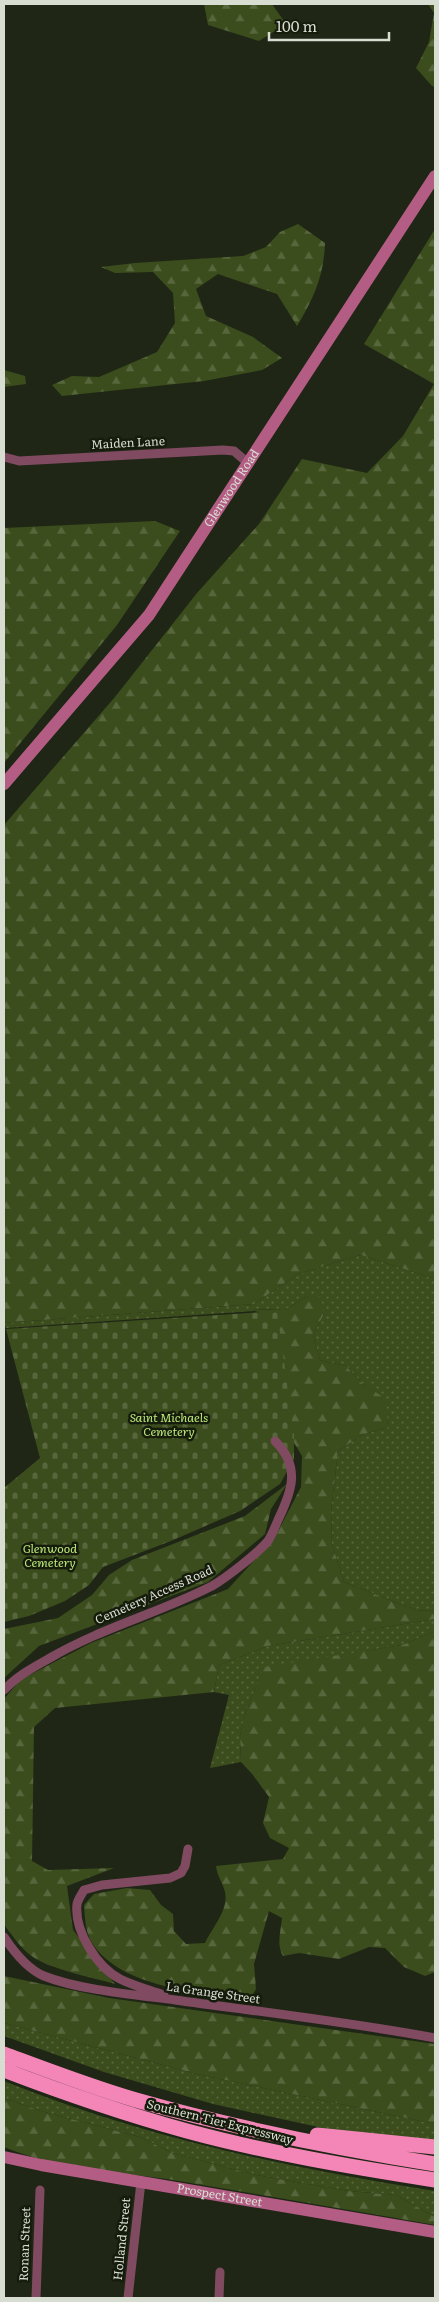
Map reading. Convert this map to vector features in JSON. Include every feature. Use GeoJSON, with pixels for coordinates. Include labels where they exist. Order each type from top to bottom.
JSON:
{"type":"FeatureCollection","features":[{"type":"Feature","properties":{"kind":"highway","name":"Southern Tier Expressway"},"geometry":{"type":"LineString","coordinates":[[4,2054],[135,2100],[260,2132],[435,2164]]}},
{"type":"Feature","properties":{"kind":"highway","name":"Southern Tier Expressway"},"geometry":{"type":"LineString","coordinates":[[4,2070],[67,2094],[187,2131],[296,2156],[435,2180]]}},
{"type":"Feature","properties":{"kind":"highway"},"geometry":{"type":"LineString","coordinates":[[260,2132],[331,2136],[435,2147]]}},
{"type":"Feature","properties":{"kind":"street","name":"Glenwood Road"},"geometry":{"type":"LineString","coordinates":[[4,784],[149,615],[435,176]]}},
{"type":"Feature","properties":{"kind":"street","name":"Maiden Lane"},"geometry":{"type":"LineString","coordinates":[[4,457],[19,461],[222,450],[234,452],[243,457],[249,464]]}},
{"type":"Feature","properties":{"kind":"street","name":"Cemetery Access Road"},"geometry":{"type":"LineString","coordinates":[[4,1690],[17,1677],[77,1642],[213,1585],[240,1566],[268,1540],[288,1500],[292,1484],[290,1461],[285,1451],[275,1441]]}},
{"type":"Feature","properties":{"kind":"street"},"geometry":{"type":"LineString","coordinates":[[181,2001],[120,1979],[106,1969],[91,1954],[80,1928],[77,1904],[84,1890],[102,1885],[170,1878],[181,1873],[185,1866],[188,1849]]}},
{"type":"Feature","properties":{"kind":"street","name":"La Grange Street"},"geometry":{"type":"LineString","coordinates":[[4,1937],[25,1962],[44,1976],[76,1984],[181,2001],[370,2026],[435,2038]]}},
{"type":"Feature","properties":{"kind":"street","name":"Prospect Street"},"geometry":{"type":"LineString","coordinates":[[4,2156],[141,2182],[435,2232]]}},
{"type":"Feature","properties":{"kind":"street","name":"Holland Street"},"geometry":{"type":"LineString","coordinates":[[128,2298],[141,2182]]}},
{"type":"Feature","properties":{"kind":"street","name":"Ronan Street"},"geometry":{"type":"LineString","coordinates":[[36,2298],[40,2190]]}},
{"type":"Feature","properties":{"kind":"street"},"geometry":{"type":"LineString","coordinates":[[219,2298],[220,2272]]}},
{"type":"Feature","properties":{"kind":"green space"},"geometry":{"type":"Polygon","coordinates":[[[204,4],[272,4],[286,24],[259,41],[208,25],[204,4]]]}},
{"type":"Feature","properties":{"kind":"green space"},"geometry":{"type":"Polygon","coordinates":[[[428,4],[435,4],[435,87],[416,68],[429,42],[434,13],[428,4]]]}},
{"type":"Feature","properties":{"kind":"green space"},"geometry":{"type":"Polygon","coordinates":[[[298,224],[325,243],[323,266],[317,286],[297,326],[277,294],[218,274],[196,289],[206,316],[253,337],[282,358],[262,370],[204,381],[62,396],[52,385],[72,376],[99,377],[157,352],[175,323],[173,293],[153,272],[115,273],[101,267],[243,256],[266,247],[280,232],[298,224]]]}},
{"type":"Feature","properties":{"kind":"green space"},"geometry":{"type":"Polygon","coordinates":[[[435,229],[435,1279],[361,1255],[298,1274],[254,1304],[4,1323],[4,825],[115,697],[197,593],[259,524],[302,459],[367,473],[403,436],[434,384],[364,344],[435,229]]]}},
{"type":"Feature","properties":{"kind":"green space"},"geometry":{"type":"Polygon","coordinates":[[[4,370],[25,376],[26,384],[4,387],[4,370]]]}},
{"type":"Feature","properties":{"kind":"green space"},"geometry":{"type":"Polygon","coordinates":[[[155,521],[180,531],[117,625],[4,763],[4,528],[155,521]]]}},
{"type":"Feature","properties":{"kind":"green space"},"geometry":{"type":"Polygon","coordinates":[[[361,1255],[435,1279],[435,1611],[416,1610],[344,1582],[332,1544],[331,1512],[338,1451],[362,1435],[388,1427],[385,1399],[362,1383],[346,1366],[320,1360],[313,1335],[324,1314],[308,1296],[285,1310],[251,1309],[255,1311],[6,1328],[4,1323],[254,1304],[298,1274],[361,1255]]]}},
{"type":"Feature","properties":{"kind":"green space"},"geometry":{"type":"Polygon","coordinates":[[[308,1296],[321,1296],[324,1314],[313,1335],[320,1360],[346,1366],[362,1383],[386,1399],[388,1427],[362,1435],[338,1451],[331,1512],[332,1544],[344,1582],[416,1610],[435,1611],[435,1619],[268,1646],[219,1665],[214,1692],[55,1708],[34,1727],[32,1861],[48,1870],[114,1868],[67,1886],[73,1930],[115,1984],[72,1973],[50,1965],[29,1954],[17,1942],[4,1924],[4,1699],[20,1680],[91,1643],[228,1589],[274,1539],[301,1487],[302,1456],[285,1428],[265,1314],[248,1309],[285,1310],[308,1296]]]}},
{"type":"Feature","properties":{"kind":"green space","name":"Saint Michaels Cemetery"},"geometry":{"type":"Polygon","coordinates":[[[277,1311],[294,1435],[294,1459],[280,1484],[240,1511],[171,1541],[103,1567],[89,1585],[65,1601],[29,1616],[4,1622],[4,1488],[40,1458],[6,1329],[277,1311]]]}},
{"type":"Feature","properties":{"kind":"green space"},"geometry":{"type":"Polygon","coordinates":[[[287,1484],[271,1509],[265,1534],[208,1582],[39,1646],[4,1678],[4,1629],[58,1618],[92,1595],[109,1575],[132,1560],[245,1516],[287,1484]]]}},
{"type":"Feature","properties":{"kind":"green space"},"geometry":{"type":"Polygon","coordinates":[[[435,1619],[435,1631],[402,1645],[264,1668],[246,1711],[240,1735],[241,1762],[210,1768],[229,1695],[214,1692],[219,1665],[268,1646],[435,1619]]]}},
{"type":"Feature","properties":{"kind":"green space"},"geometry":{"type":"Polygon","coordinates":[[[435,1631],[435,1972],[425,1976],[404,1967],[385,1948],[369,1947],[339,1959],[299,1953],[283,1956],[279,1942],[282,1918],[269,1911],[254,1964],[256,1989],[250,2000],[164,1986],[122,1970],[105,1958],[92,1943],[86,1924],[84,1905],[94,1894],[127,1888],[150,1890],[161,1905],[173,1914],[174,1931],[186,1944],[205,1943],[219,1919],[226,1899],[216,1866],[283,1859],[289,1848],[270,1838],[263,1823],[269,1797],[241,1762],[240,1735],[246,1711],[264,1667],[402,1645],[435,1631]]]}},
{"type":"Feature","properties":{"kind":"green space"},"geometry":{"type":"Polygon","coordinates":[[[4,1976],[109,1998],[435,2044],[435,2124],[197,2074],[4,2023],[4,1976]]]}},
{"type":"Feature","properties":{"kind":"green space"},"geometry":{"type":"Polygon","coordinates":[[[4,2023],[197,2074],[435,2124],[435,2141],[332,2130],[213,2104],[104,2072],[4,2036],[4,2023]]]}},
{"type":"Feature","properties":{"kind":"green space"},"geometry":{"type":"Polygon","coordinates":[[[4,2081],[109,2119],[216,2148],[325,2172],[435,2191],[435,2217],[396,2195],[349,2191],[256,2175],[172,2153],[140,2137],[41,2111],[4,2098],[4,2081]]]}},
{"type":"Feature","properties":{"kind":"green space"},"geometry":{"type":"Polygon","coordinates":[[[4,2098],[41,2111],[140,2137],[172,2153],[256,2175],[349,2191],[396,2195],[435,2217],[435,2225],[167,2179],[84,2168],[22,2154],[4,2147],[4,2098]]]}},
{"type":"Feature","properties":{"kind":"park label","name":"Glenwood Cemetery"},"geometry":{"type":"Point","coordinates":[50,1556]}}]}
